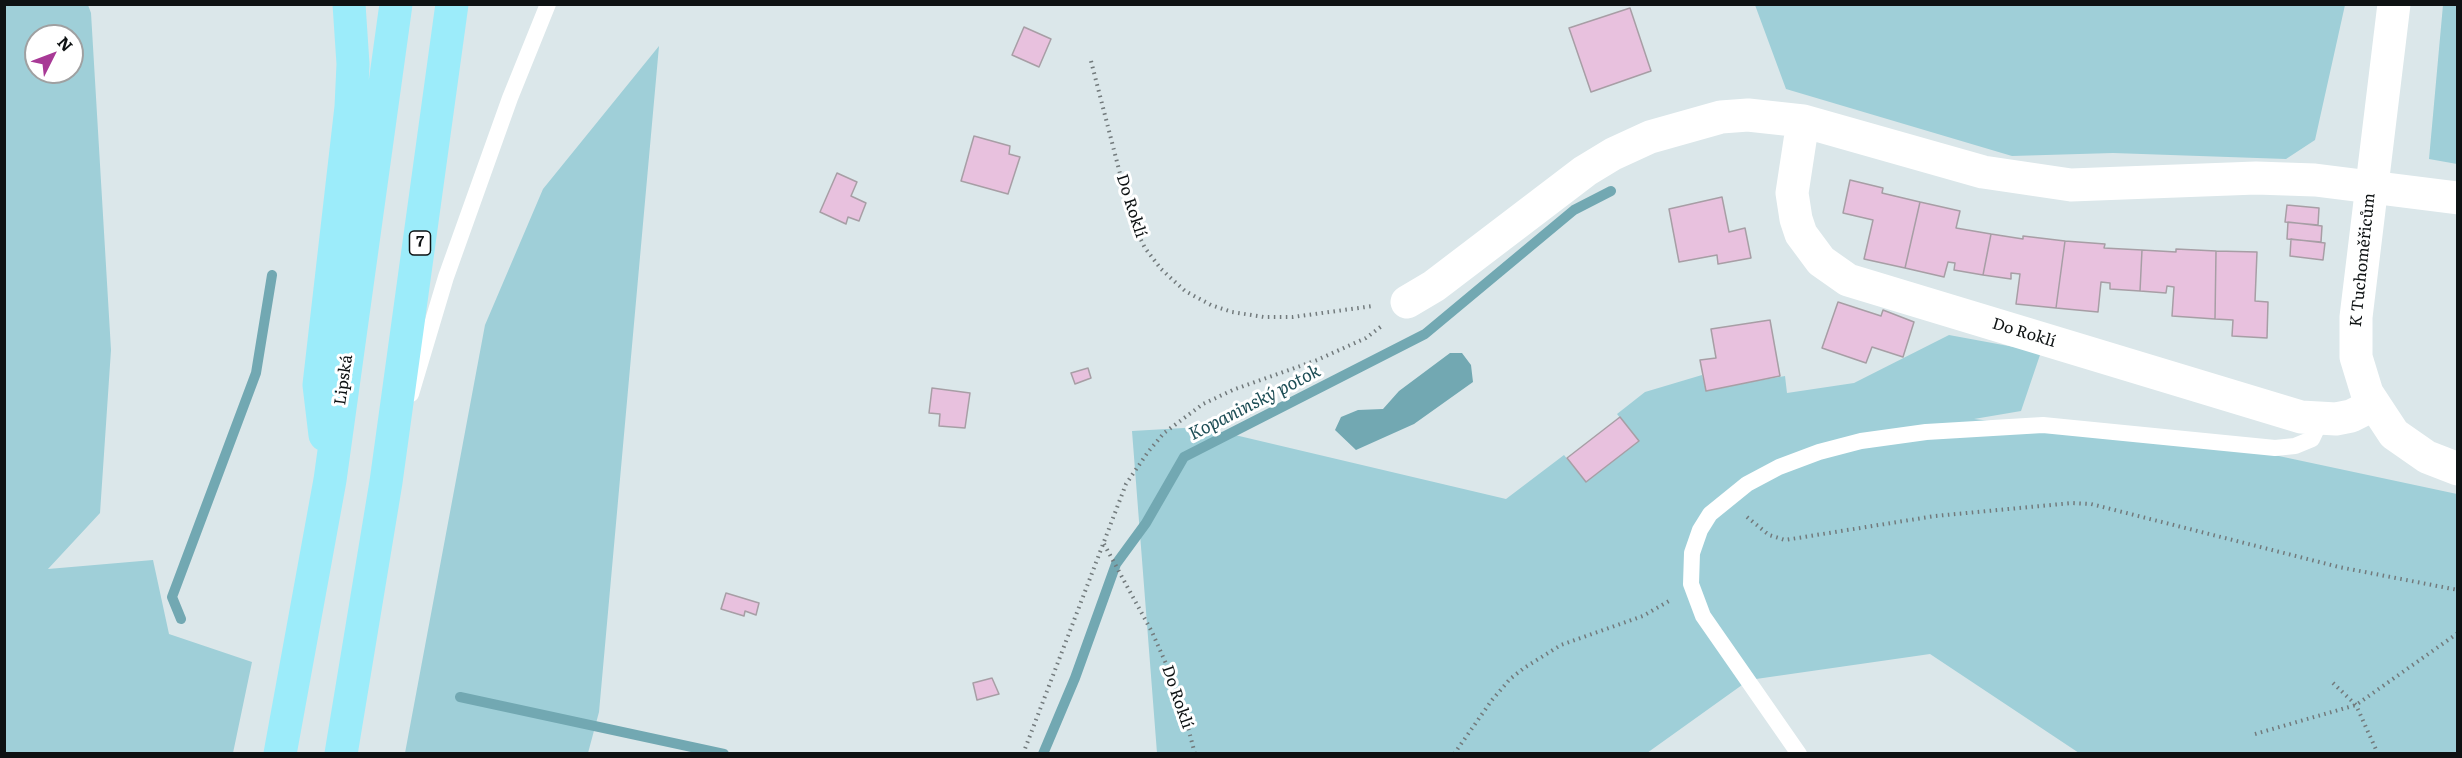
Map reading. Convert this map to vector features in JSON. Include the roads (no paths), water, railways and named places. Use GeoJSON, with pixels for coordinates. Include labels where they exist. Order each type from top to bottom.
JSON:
{"type":"FeatureCollection","features":[{"type":"Feature","properties":{"kind":"highway"},"geometry":{"type":"LineString","coordinates":[[330,480],[319,385],[351,106],[353,64],[349,4]]}},
{"type":"Feature","properties":{"kind":"highway","name":"Lipská"},"geometry":{"type":"LineString","coordinates":[[280,753],[330,480],[396,4]]}},
{"type":"Feature","properties":{"kind":"highway","name":"7"},"geometry":{"type":"LineString","coordinates":[[342,753],[386,482],[452,4]]}},
{"type":"Feature","properties":{"kind":"street","name":"K Tuchoměřicům"},"geometry":{"type":"LineString","coordinates":[[2394,4],[2356,317],[2356,357],[2373,405],[2394,434],[2427,457],[2457,469]]}},
{"type":"Feature","properties":{"kind":"street"},"geometry":{"type":"LineString","coordinates":[[1407,302],[1434,286],[1585,171],[1650,137],[1721,117],[1748,115],[1803,122],[1983,172],[2042,182],[2071,185],[2256,177],[2315,180],[2457,198]]}},
{"type":"Feature","properties":{"kind":"street","name":"Do Roklí"},"geometry":{"type":"LineString","coordinates":[[1803,122],[1792,193],[1796,219],[1802,234],[1821,261],[1848,280],[2301,417],[2321,420],[2351,416],[2373,405]]}},
{"type":"Feature","properties":{"kind":"lane"},"geometry":{"type":"LineString","coordinates":[[386,482],[446,277],[510,98],[548,4]]}},
{"type":"Feature","properties":{"kind":"lane"},"geometry":{"type":"LineString","coordinates":[[1799,753],[1703,616],[1691,584],[1692,553],[1700,530],[1710,514],[1747,484],[1779,467],[1819,452],[1861,441],[1926,432],[2043,425],[2275,448],[2295,446],[2312,439],[2321,420]]}},
{"type":"Feature","properties":{"kind":"waterway","name":"Kopaninský potok"},"geometry":{"type":"LineString","coordinates":[[1043,754],[1075,678],[1116,564],[1146,523],[1184,457],[1425,334],[1574,210],[1611,191]]}},
{"type":"Feature","properties":{"kind":"waterway"},"geometry":{"type":"LineString","coordinates":[[181,619],[172,597],[256,373],[272,275]]}},
{"type":"Feature","properties":{"kind":"waterway"},"geometry":{"type":"LineString","coordinates":[[460,697],[724,754]]}}]}
